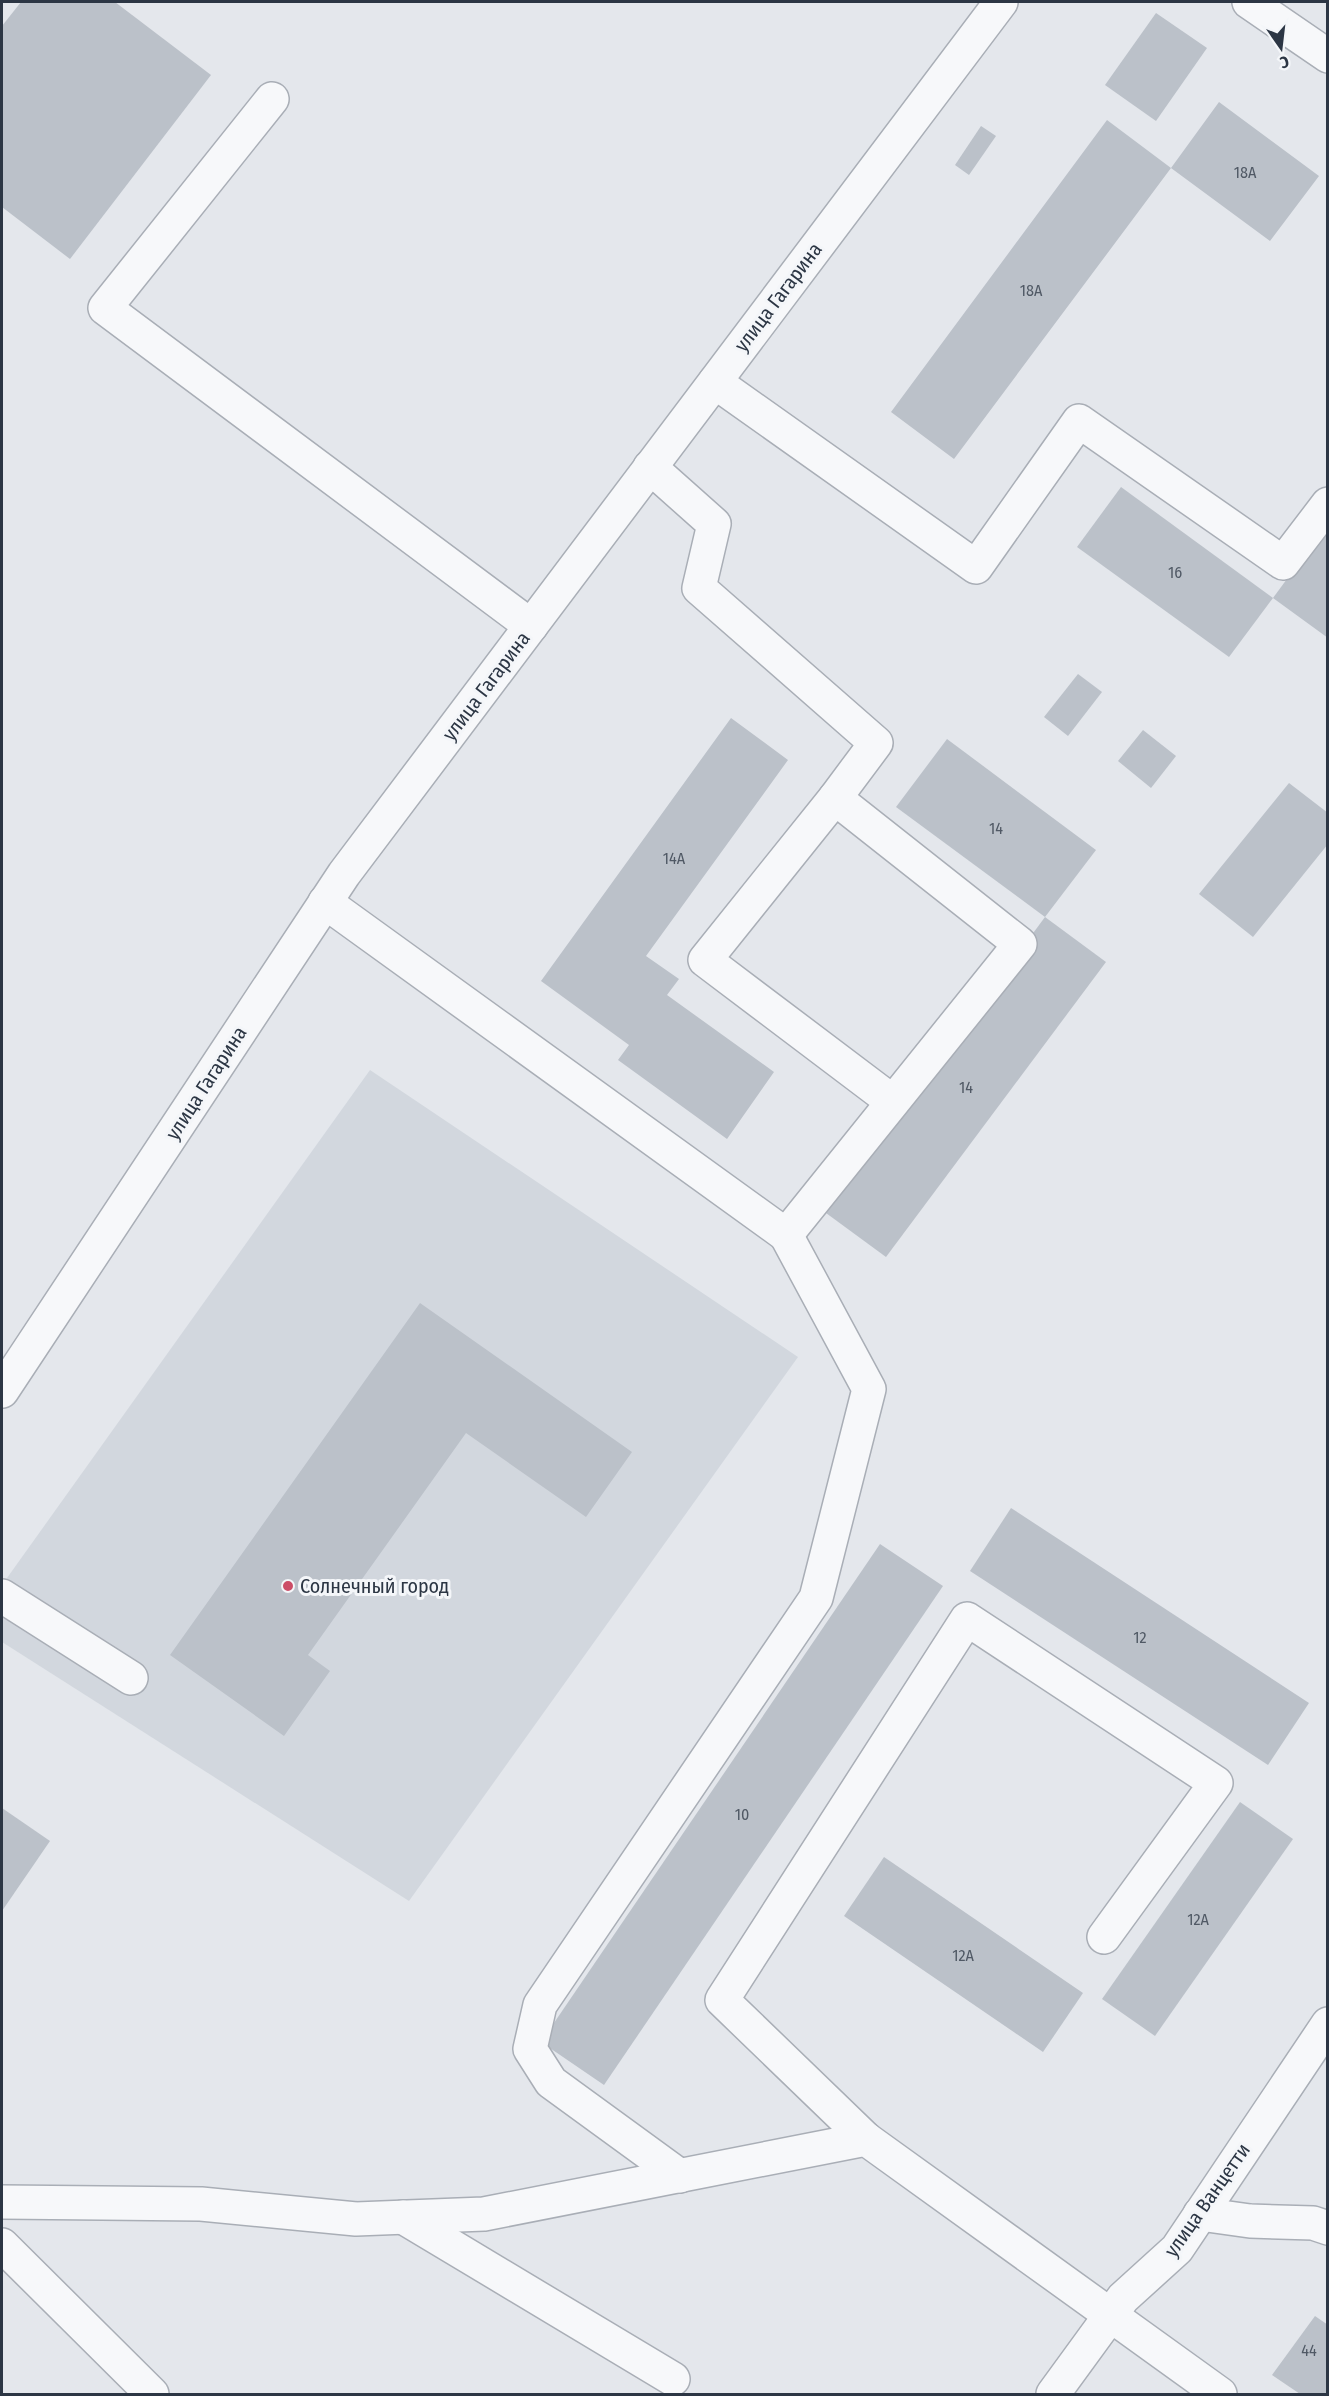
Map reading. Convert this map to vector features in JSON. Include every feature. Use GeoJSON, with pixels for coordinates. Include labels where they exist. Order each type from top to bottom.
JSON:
{"type":"FeatureCollection","features":[{"type":"Feature","properties":{"kind":"street","name":"улица Гагарина"},"geometry":{"type":"LineString","coordinates":[[2,1391],[344,874],[1000,2]]}},
{"type":"Feature","properties":{"kind":"street"},"geometry":{"type":"LineString","coordinates":[[1249,2],[1328,56]]}},
{"type":"Feature","properties":{"kind":"street"},"geometry":{"type":"LineString","coordinates":[[272,99],[105,308],[531,626]]}},
{"type":"Feature","properties":{"kind":"street"},"geometry":{"type":"LineString","coordinates":[[715,382],[976,567],[1078,421],[1283,563],[1328,504]]}},
{"type":"Feature","properties":{"kind":"street"},"geometry":{"type":"LineString","coordinates":[[650,467],[714,524],[699,588],[876,742],[835,798],[705,960],[892,1102]]}},
{"type":"Feature","properties":{"kind":"street"},"geometry":{"type":"LineString","coordinates":[[786,1235],[1020,944],[835,798]]}},
{"type":"Feature","properties":{"kind":"street"},"geometry":{"type":"LineString","coordinates":[[325,902],[786,1235],[870,1389],[816,1598],[540,2005],[530,2049],[551,2082],[680,2176]]}},
{"type":"Feature","properties":{"kind":"street"},"geometry":{"type":"LineString","coordinates":[[2,1596],[131,1678]]}},
{"type":"Feature","properties":{"kind":"street"},"geometry":{"type":"LineString","coordinates":[[1104,1936],[1216,1783],[967,1619],[722,2000],[866,2139],[1220,2394]]}},
{"type":"Feature","properties":{"kind":"street","name":"улица Ванцетти"},"geometry":{"type":"LineString","coordinates":[[1053,2394],[1123,2298],[1177,2249],[1328,2024]]}},
{"type":"Feature","properties":{"kind":"street"},"geometry":{"type":"LineString","coordinates":[[2,2202],[201,2204],[356,2219],[484,2214],[866,2139]]}},
{"type":"Feature","properties":{"kind":"street"},"geometry":{"type":"LineString","coordinates":[[1200,2214],[1250,2221],[1313,2223],[1328,2229]]}},
{"type":"Feature","properties":{"kind":"street"},"geometry":{"type":"LineString","coordinates":[[403,2217],[673,2379]]}},
{"type":"Feature","properties":{"kind":"street"},"geometry":{"type":"LineString","coordinates":[[2,2245],[152,2394]]}},
{"type":"Feature","properties":{"kind":"shaded area"},"geometry":{"type":"Polygon","coordinates":[[[370,1070],[798,1357],[409,1901],[2,1642],[2,1585],[370,1070]]]}},
{"type":"Feature","properties":{"kind":"building"},"geometry":{"type":"Polygon","coordinates":[[[21,2],[115,2],[211,75],[70,259],[2,207],[2,26],[21,2]]]}},
{"type":"Feature","properties":{"kind":"building"},"geometry":{"type":"Polygon","coordinates":[[[1156,13],[1207,48],[1156,121],[1105,85],[1156,13]]]}},
{"type":"Feature","properties":{"kind":"building"},"geometry":{"type":"Polygon","coordinates":[[[1219,102],[1319,176],[1270,241],[1171,168],[1219,102]]]}},
{"type":"Feature","properties":{"kind":"building"},"geometry":{"type":"Polygon","coordinates":[[[1107,120],[1171,168],[954,459],[891,412],[1107,120]]]}},
{"type":"Feature","properties":{"kind":"building"},"geometry":{"type":"Polygon","coordinates":[[[981,126],[996,136],[969,175],[955,165],[981,126]]]}},
{"type":"Feature","properties":{"kind":"building"},"geometry":{"type":"Polygon","coordinates":[[[1121,487],[1273,598],[1229,657],[1077,547],[1121,487]]]}},
{"type":"Feature","properties":{"kind":"building"},"geometry":{"type":"Polygon","coordinates":[[[1328,523],[1328,638],[1273,598],[1328,523]]]}},
{"type":"Feature","properties":{"kind":"building"},"geometry":{"type":"Polygon","coordinates":[[[1078,674],[1102,692],[1068,736],[1044,717],[1078,674]]]}},
{"type":"Feature","properties":{"kind":"building"},"geometry":{"type":"Polygon","coordinates":[[[731,718],[788,760],[646,956],[679,979],[667,995],[774,1072],[727,1139],[618,1060],[629,1045],[541,981],[731,718]]]}},
{"type":"Feature","properties":{"kind":"building"},"geometry":{"type":"Polygon","coordinates":[[[1143,730],[1176,756],[1151,788],[1118,761],[1143,730]]]}},
{"type":"Feature","properties":{"kind":"building"},"geometry":{"type":"Polygon","coordinates":[[[947,739],[1096,850],[1045,917],[896,807],[947,739]]]}},
{"type":"Feature","properties":{"kind":"building"},"geometry":{"type":"Polygon","coordinates":[[[1289,783],[1328,813],[1328,844],[1253,937],[1199,894],[1289,783]]]}},
{"type":"Feature","properties":{"kind":"building"},"geometry":{"type":"Polygon","coordinates":[[[1045,917],[1106,962],[886,1257],[826,1213],[1045,917]]]}},
{"type":"Feature","properties":{"kind":"building","name":"Солнечный город"},"geometry":{"type":"Polygon","coordinates":[[[420,1303],[632,1452],[586,1517],[466,1433],[308,1655],[330,1671],[284,1736],[170,1655],[420,1303]]]}},
{"type":"Feature","properties":{"kind":"building"},"geometry":{"type":"Polygon","coordinates":[[[1011,1508],[1309,1703],[1268,1765],[970,1571],[1011,1508]]]}},
{"type":"Feature","properties":{"kind":"building"},"geometry":{"type":"Polygon","coordinates":[[[880,1544],[943,1586],[604,2085],[541,2042],[880,1544]]]}},
{"type":"Feature","properties":{"kind":"building"},"geometry":{"type":"Polygon","coordinates":[[[1240,1802],[1293,1839],[1155,2036],[1102,1999],[1240,1802]]]}},
{"type":"Feature","properties":{"kind":"building"},"geometry":{"type":"Polygon","coordinates":[[[2,1808],[50,1841],[2,1911],[2,1808]]]}},
{"type":"Feature","properties":{"kind":"building"},"geometry":{"type":"Polygon","coordinates":[[[884,1857],[1083,1993],[1043,2052],[844,1916],[884,1857]]]}},
{"type":"Feature","properties":{"kind":"building"},"geometry":{"type":"Polygon","coordinates":[[[1315,2316],[1328,2325],[1328,2394],[1300,2394],[1272,2375],[1315,2316]]]}},
{"type":"Feature","properties":{"kind":"place","name":"Солнечный город"},"geometry":{"type":"Point","coordinates":[288,1586]}}]}
